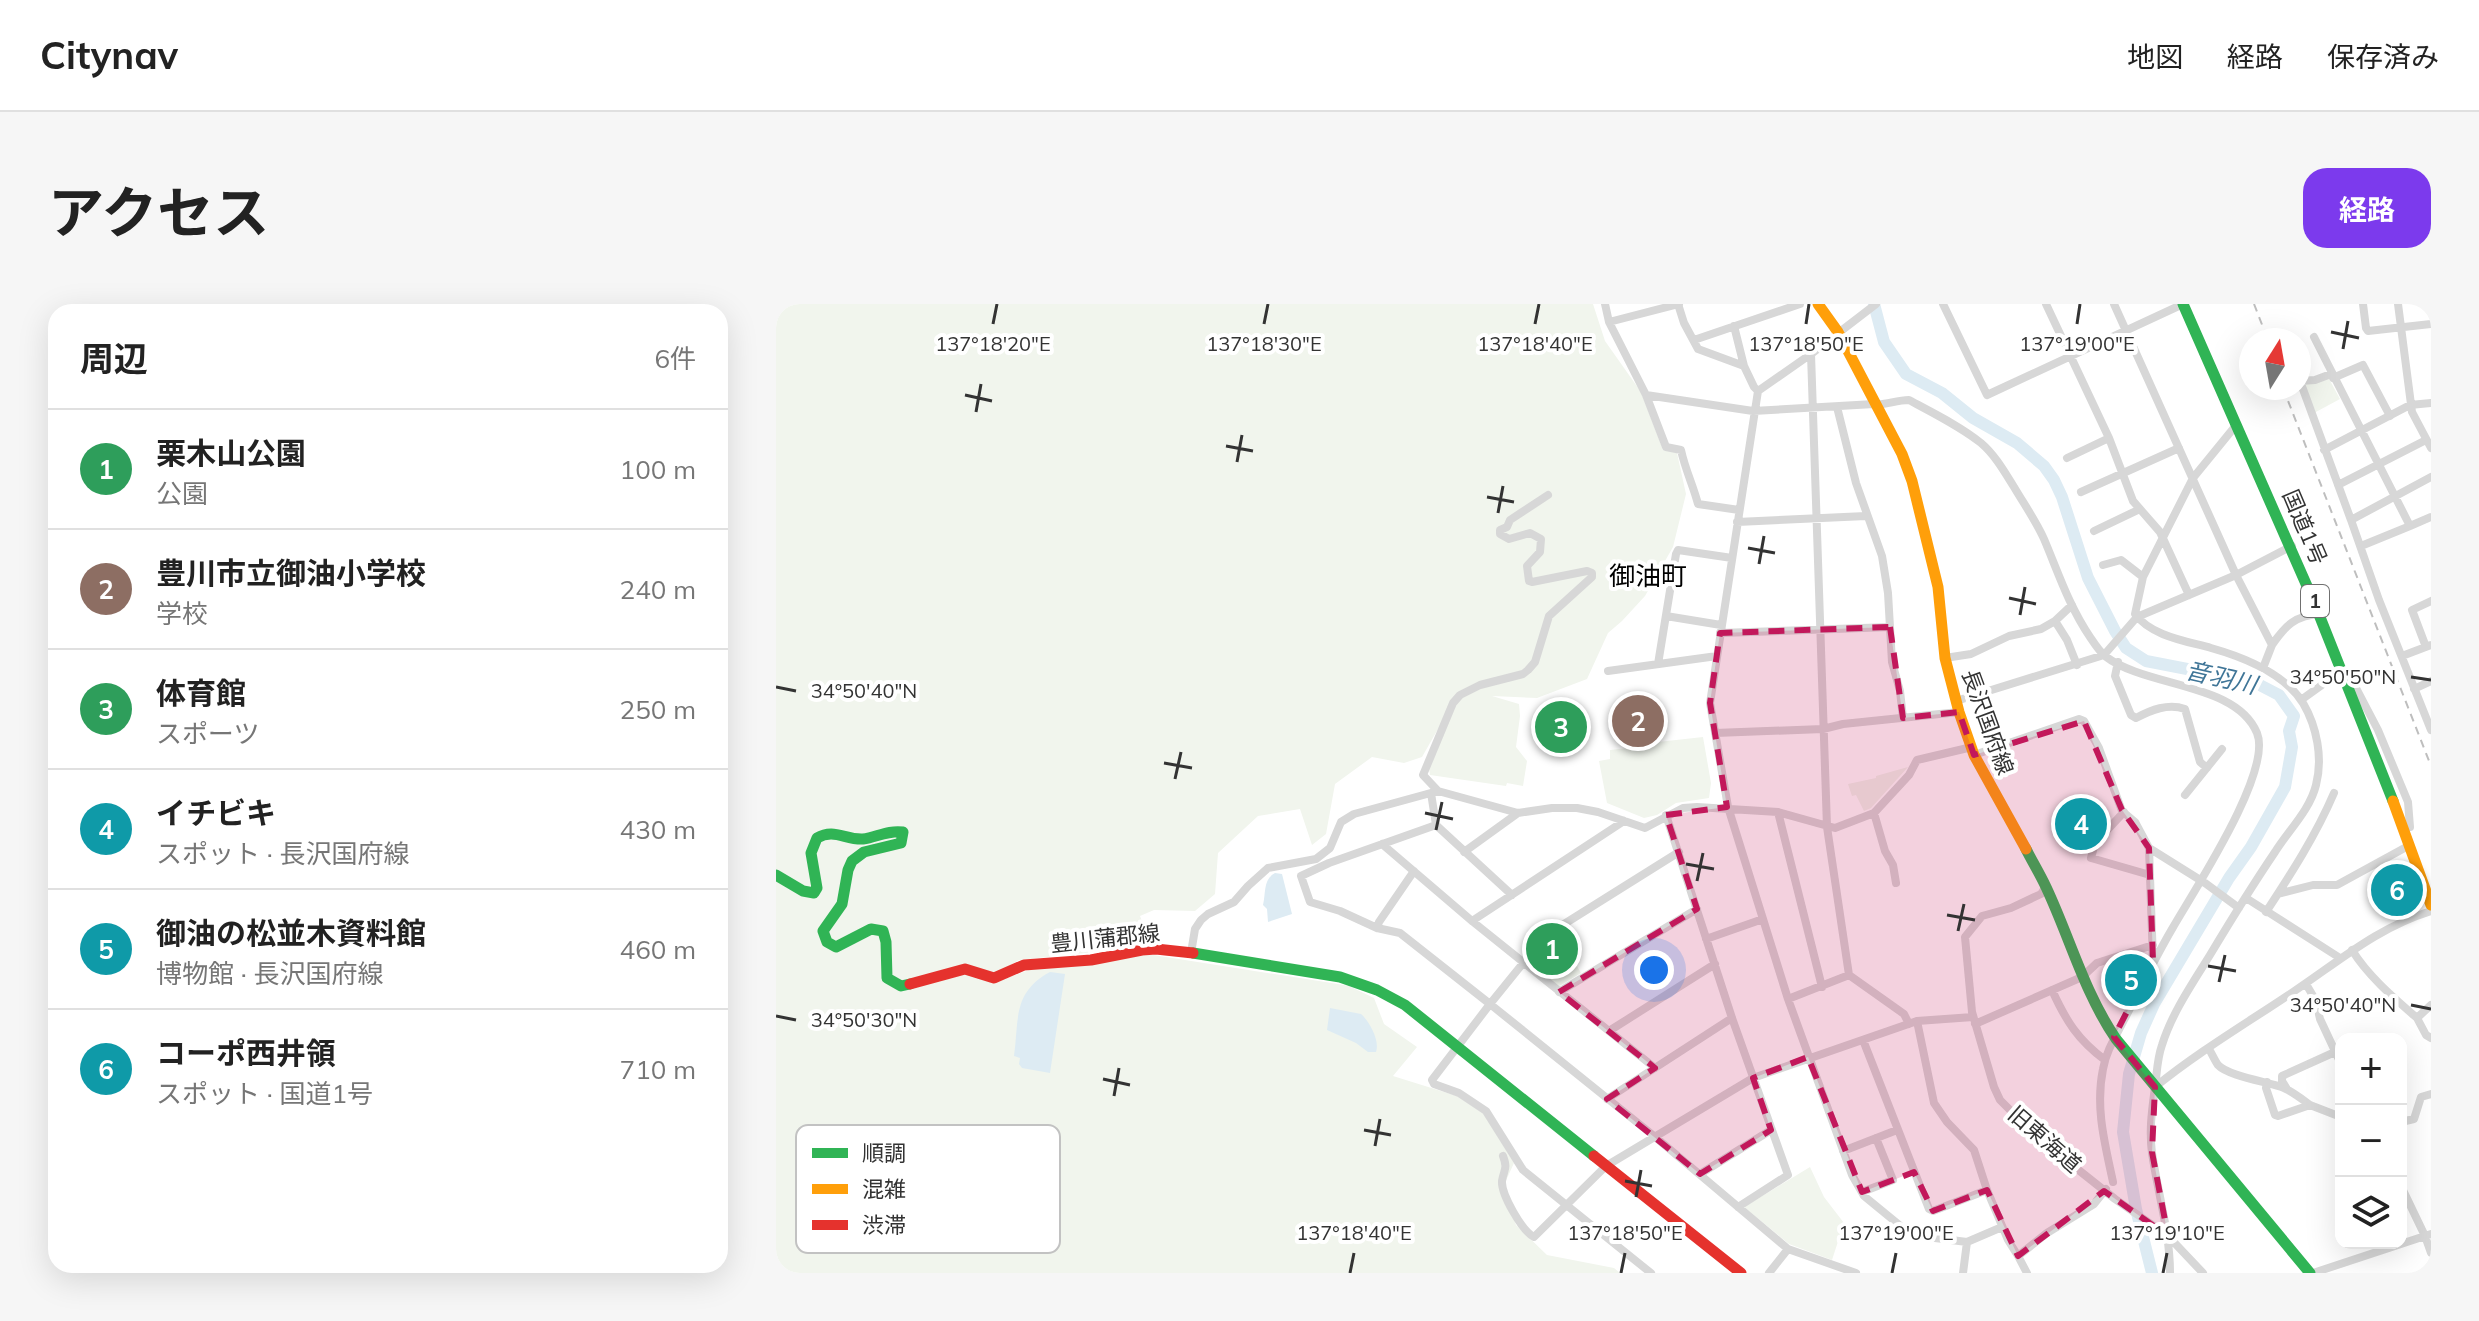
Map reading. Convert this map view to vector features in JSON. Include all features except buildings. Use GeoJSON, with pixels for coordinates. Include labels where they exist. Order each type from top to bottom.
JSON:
{"type":"FeatureCollection","features":[{"type":"Feature","properties":{"kind":"main road","name":"長沢国府線"},"geometry":{"type":"LineString","coordinates":[[1818,304],[1838,332],[1902,454],[1912,481],[1938,587],[1945,658],[1957,706],[1973,751],[2046,886],[2082,977],[2115,1038],[2311,1273]]}},
{"type":"Feature","properties":{"kind":"main road","name":"国道1号"},"geometry":{"type":"LineString","coordinates":[[2183,304],[2321,614],[2431,905]]}},
{"type":"Feature","properties":{"kind":"main road","name":"国道1号"},"geometry":{"type":"LineString","coordinates":[[2193,304],[2298,543],[2431,879]]}},
{"type":"Feature","properties":{"kind":"main road","name":"豊川蒲郡線"},"geometry":{"type":"LineString","coordinates":[[776,875],[803,891],[814,893],[817,888],[811,869],[811,853],[812,844],[819,837],[835,833],[861,839],[898,830],[903,832],[901,843],[864,851],[852,860],[841,907],[827,920],[823,931],[827,942],[836,947],[871,929],[883,931],[887,939],[887,978],[901,986],[965,969],[994,978],[1024,965],[1091,960],[1142,950],[1191,953],[1356,982],[1392,997],[1457,1046],[1741,1273]]}},
{"type":"Feature","properties":{"kind":"street"},"geometry":{"type":"LineString","coordinates":[[1605,304],[1609,322],[1646,395],[1666,447],[1681,450],[1688,481],[1694,488],[1698,504],[1739,510]]}},
{"type":"Feature","properties":{"kind":"street"},"geometry":{"type":"LineString","coordinates":[[1637,304],[1640,314]]}},
{"type":"Feature","properties":{"kind":"street"},"geometry":{"type":"LineString","coordinates":[[1609,322],[1678,304],[1698,349],[1744,366]]}},
{"type":"Feature","properties":{"kind":"street"},"geometry":{"type":"LineString","coordinates":[[1694,340],[1800,304]]}},
{"type":"Feature","properties":{"kind":"street"},"geometry":{"type":"LineString","coordinates":[[1876,304],[1758,391],[1710,703],[1728,807],[1788,999],[1852,1175],[1862,1192],[1881,1212],[1903,1228],[1927,1237],[1967,1242],[2002,1227]]}},
{"type":"Feature","properties":{"kind":"street"},"geometry":{"type":"LineString","coordinates":[[1943,304],[1987,395],[2183,304]]}},
{"type":"Feature","properties":{"kind":"street"},"geometry":{"type":"LineString","coordinates":[[2046,304],[2109,438],[2138,510],[2160,532],[2189,595]]}},
{"type":"Feature","properties":{"kind":"street"},"geometry":{"type":"LineString","coordinates":[[2114,304],[2236,575],[2272,645]]}},
{"type":"Feature","properties":{"kind":"street"},"geometry":{"type":"LineString","coordinates":[[2363,304],[2368,331],[2431,324]]}},
{"type":"Feature","properties":{"kind":"street"},"geometry":{"type":"LineString","coordinates":[[2338,485],[2378,464],[2428,444],[2414,420],[2410,405],[2398,304]]}},
{"type":"Feature","properties":{"kind":"street"},"geometry":{"type":"LineString","coordinates":[[1734,326],[1744,366],[1758,391]]}},
{"type":"Feature","properties":{"kind":"street"},"geometry":{"type":"LineString","coordinates":[[2314,337],[2410,526]]}},
{"type":"Feature","properties":{"kind":"street"},"geometry":{"type":"LineString","coordinates":[[1811,354],[1827,827],[1849,975],[1913,1023],[1934,1103],[1947,1122],[1974,1150],[2002,1227],[2028,1272]]}},
{"type":"Feature","properties":{"kind":"street"},"geometry":{"type":"LineString","coordinates":[[2390,416],[2363,365],[2332,376],[2300,381],[2431,730]]}},
{"type":"Feature","properties":{"kind":"street"},"geometry":{"type":"LineString","coordinates":[[1646,395],[1753,411],[1882,406],[1894,400],[1909,400],[1981,444],[1998,461],[2042,536],[2061,584],[2089,636],[2106,653],[2144,676],[2221,698],[2245,717],[2258,734],[2259,761],[2252,781],[2203,881],[2153,961],[2105,1060],[2100,1124],[2110,1186],[2094,1204],[2047,1233],[2018,1256]]}},
{"type":"Feature","properties":{"kind":"street"},"geometry":{"type":"LineString","coordinates":[[2324,450],[2410,405],[2431,403]]}},
{"type":"Feature","properties":{"kind":"street"},"geometry":{"type":"LineString","coordinates":[[1837,407],[1866,516],[1882,556],[1888,593],[1892,662],[1903,718]]}},
{"type":"Feature","properties":{"kind":"street"},"geometry":{"type":"LineString","coordinates":[[2135,618],[2143,577],[2193,478],[2238,423]]}},
{"type":"Feature","properties":{"kind":"street"},"geometry":{"type":"LineString","coordinates":[[2067,458],[2109,438]]}},
{"type":"Feature","properties":{"kind":"street"},"geometry":{"type":"LineString","coordinates":[[2081,492],[2179,448]]}},
{"type":"Feature","properties":{"kind":"street"},"geometry":{"type":"LineString","coordinates":[[2351,520],[2431,477]]}},
{"type":"Feature","properties":{"kind":"street"},"geometry":{"type":"LineString","coordinates":[[1512,895],[1436,825],[1434,792],[1423,775],[1453,703],[1469,689],[1528,670],[1535,662],[1549,616],[1592,577],[1592,573],[1587,571],[1529,581],[1527,566],[1540,552],[1541,539],[1530,533],[1509,539],[1500,534],[1510,520],[1548,495]]}},
{"type":"Feature","properties":{"kind":"street"},"geometry":{"type":"LineString","coordinates":[[2094,531],[2138,510]]}},
{"type":"Feature","properties":{"kind":"street"},"geometry":{"type":"LineString","coordinates":[[1737,522],[1866,516]]}},
{"type":"Feature","properties":{"kind":"street"},"geometry":{"type":"LineString","coordinates":[[2361,546],[2431,517]]}},
{"type":"Feature","properties":{"kind":"street"},"geometry":{"type":"LineString","coordinates":[[1715,733],[1823,729],[1903,718],[1957,706],[2106,653],[2135,618],[2236,575],[2292,546]]}},
{"type":"Feature","properties":{"kind":"street"},"geometry":{"type":"LineString","coordinates":[[1658,664],[1678,550],[1732,558]]}},
{"type":"Feature","properties":{"kind":"street"},"geometry":{"type":"LineString","coordinates":[[2103,565],[2121,560],[2143,577]]}},
{"type":"Feature","properties":{"kind":"street"},"geometry":{"type":"LineString","coordinates":[[2402,656],[2429,646],[2412,610],[2431,601]]}},
{"type":"Feature","properties":{"kind":"street"},"geometry":{"type":"LineString","coordinates":[[1945,658],[1971,654],[2009,636],[2041,629],[2072,605]]}},
{"type":"Feature","properties":{"kind":"street"},"geometry":{"type":"LineString","coordinates":[[2263,668],[2272,645],[2283,629],[2296,617],[2321,614]]}},
{"type":"Feature","properties":{"kind":"street"},"geometry":{"type":"LineString","coordinates":[[1666,616],[1721,629],[1890,627]]}},
{"type":"Feature","properties":{"kind":"street"},"geometry":{"type":"LineString","coordinates":[[2135,618],[2184,642],[2246,659],[2263,668],[2301,700],[2319,749],[2316,787],[2238,907],[2172,1019],[2162,1046],[2153,1084],[2150,1117],[2152,1152],[2170,1273]]}},
{"type":"Feature","properties":{"kind":"street"},"geometry":{"type":"LineString","coordinates":[[2055,621],[2077,665]]}},
{"type":"Feature","properties":{"kind":"street"},"geometry":{"type":"LineString","coordinates":[[1608,671],[1717,656]]}},
{"type":"Feature","properties":{"kind":"street"},"geometry":{"type":"LineString","coordinates":[[2118,662],[2115,676],[2131,715],[2136,718],[2154,709],[2180,706],[2185,709],[2200,762],[2207,768]]}},
{"type":"Feature","properties":{"kind":"street"},"geometry":{"type":"LineString","coordinates":[[2301,700],[2326,682],[2345,676]]}},
{"type":"Feature","properties":{"kind":"street"},"geometry":{"type":"LineString","coordinates":[[2414,689],[2431,681]]}},
{"type":"Feature","properties":{"kind":"street"},"geometry":{"type":"LineString","coordinates":[[1191,953],[1195,929],[1201,920],[1234,902],[1268,868],[1316,859],[1330,848],[1341,822],[1354,814],[1434,792],[1518,813],[1577,808],[1645,828],[1683,808],[1728,807],[1778,812],[1835,828],[1874,813],[1909,775],[1917,760],[1973,751],[2079,719],[2084,721],[2099,748],[2114,793],[2124,812],[2135,822],[2149,848],[2153,961]]}},
{"type":"Feature","properties":{"kind":"street"},"geometry":{"type":"LineString","coordinates":[[2185,795],[2222,749]]}},
{"type":"Feature","properties":{"kind":"street"},"geometry":{"type":"LineString","coordinates":[[2266,912],[2323,819],[2334,793]]}},
{"type":"Feature","properties":{"kind":"street"},"geometry":{"type":"LineString","coordinates":[[1778,812],[1822,987]]}},
{"type":"Feature","properties":{"kind":"street"},"geometry":{"type":"LineString","coordinates":[[2124,812],[2095,843],[2091,858],[2150,875]]}},
{"type":"Feature","properties":{"kind":"street"},"geometry":{"type":"LineString","coordinates":[[1464,852],[1518,813]]}},
{"type":"Feature","properties":{"kind":"street"},"geometry":{"type":"LineString","coordinates":[[1874,813],[1885,851],[1893,865],[1896,883]]}},
{"type":"Feature","properties":{"kind":"street"},"geometry":{"type":"LineString","coordinates":[[1666,815],[1732,1018],[1788,1175],[1738,1207]]}},
{"type":"Feature","properties":{"kind":"street"},"geometry":{"type":"LineString","coordinates":[[1472,921],[1624,821]]}},
{"type":"Feature","properties":{"kind":"street"},"geometry":{"type":"LineString","coordinates":[[1436,825],[1301,876],[1310,902],[1340,911],[1377,928],[1400,933],[1654,1136],[1788,1249],[1856,1273]]}},
{"type":"Feature","properties":{"kind":"street"},"geometry":{"type":"LineString","coordinates":[[1382,844],[1523,963],[1655,1068]]}},
{"type":"Feature","properties":{"kind":"street"},"geometry":{"type":"LineString","coordinates":[[2278,894],[2313,885],[2337,885],[2410,845]]}},
{"type":"Feature","properties":{"kind":"street"},"geometry":{"type":"LineString","coordinates":[[2149,848],[2238,907]]}},
{"type":"Feature","properties":{"kind":"street"},"geometry":{"type":"LineString","coordinates":[[1651,1273],[1523,1170],[1486,1111],[1459,1093],[1434,1084],[1432,1080],[1545,936],[1679,852]]}},
{"type":"Feature","properties":{"kind":"street"},"geometry":{"type":"LineString","coordinates":[[1377,928],[1414,871]]}},
{"type":"Feature","properties":{"kind":"street","name":"旧東海道"},"geometry":{"type":"LineString","coordinates":[[2046,886],[2041,894],[2031,899],[1982,916],[1965,937],[1974,1021],[1994,1087],[2000,1100],[2071,1164],[2110,1186],[2122,1204],[2165,1234],[2203,1273]]}},
{"type":"Feature","properties":{"kind":"street"},"geometry":{"type":"LineString","coordinates":[[2246,898],[2340,958]]}},
{"type":"Feature","properties":{"kind":"street"},"geometry":{"type":"LineString","coordinates":[[1559,992],[1697,909]]}},
{"type":"Feature","properties":{"kind":"street"},"geometry":{"type":"LineString","coordinates":[[2153,1084],[2306,984],[2352,950],[2404,919],[2431,911]]}},
{"type":"Feature","properties":{"kind":"street"},"geometry":{"type":"LineString","coordinates":[[1706,939],[1763,919]]}},
{"type":"Feature","properties":{"kind":"street"},"geometry":{"type":"LineString","coordinates":[[1503,1156],[1507,1166],[1502,1182],[1517,1221],[1534,1237],[1606,1166],[1753,1078],[1913,1023],[1974,1021],[2082,977],[2097,963],[2153,945]]}},
{"type":"Feature","properties":{"kind":"street"},"geometry":{"type":"LineString","coordinates":[[2352,950],[2360,964],[2373,974],[2392,999],[2417,1018],[2431,1038]]}},
{"type":"Feature","properties":{"kind":"street"},"geometry":{"type":"LineString","coordinates":[[1609,1031],[1715,964]]}},
{"type":"Feature","properties":{"kind":"street"},"geometry":{"type":"LineString","coordinates":[[1788,999],[1849,975]]}},
{"type":"Feature","properties":{"kind":"street"},"geometry":{"type":"LineString","coordinates":[[2288,1090],[2282,1076],[2335,1052],[2320,1019],[2316,1001],[2306,984]]}},
{"type":"Feature","properties":{"kind":"street"},"geometry":{"type":"LineString","coordinates":[[2052,990],[2079,1039],[2105,1060]]}},
{"type":"Feature","properties":{"kind":"street"},"geometry":{"type":"LineString","coordinates":[[2417,1018],[2431,1005]]}},
{"type":"Feature","properties":{"kind":"street"},"geometry":{"type":"LineString","coordinates":[[1607,1099],[1732,1018]]}},
{"type":"Feature","properties":{"kind":"street"},"geometry":{"type":"LineString","coordinates":[[1863,1040],[1929,1209],[1933,1211],[1987,1190]]}},
{"type":"Feature","properties":{"kind":"street"},"geometry":{"type":"LineString","coordinates":[[2209,1049],[2218,1065],[2225,1070],[2288,1090],[2310,1105],[2335,1115]]}},
{"type":"Feature","properties":{"kind":"street"},"geometry":{"type":"LineString","coordinates":[[2267,1082],[2275,1115],[2310,1105]]}},
{"type":"Feature","properties":{"kind":"street"},"geometry":{"type":"LineString","coordinates":[[2407,1121],[2414,1119],[2421,1097],[2431,1094]]}},
{"type":"Feature","properties":{"kind":"street"},"geometry":{"type":"LineString","coordinates":[[1700,1174],[1771,1130]]}},
{"type":"Feature","properties":{"kind":"street"},"geometry":{"type":"LineString","coordinates":[[1843,1151],[1897,1130]]}},
{"type":"Feature","properties":{"kind":"street"},"geometry":{"type":"LineString","coordinates":[[1862,1192],[1893,1180],[1876,1138]]}},
{"type":"Feature","properties":{"kind":"street"},"geometry":{"type":"LineString","coordinates":[[2407,1197],[2428,1235],[2431,1253]]}},
{"type":"Feature","properties":{"kind":"street"},"geometry":{"type":"LineString","coordinates":[[2311,1273],[2428,1235]]}},
{"type":"Feature","properties":{"kind":"street"},"geometry":{"type":"LineString","coordinates":[[1963,1273],[1967,1242]]}},
{"type":"Feature","properties":{"kind":"street"},"geometry":{"type":"LineString","coordinates":[[1769,1273],[1788,1249]]}},
{"type":"Feature","properties":{"kind":"highlighted area"},"geometry":{"type":"Polygon","coordinates":[[[1890,627],[1903,718],[1959,712],[1974,755],[2084,721],[2122,810],[2149,848],[2153,961],[2114,1037],[2155,1087],[2152,1152],[2168,1236],[2104,1191],[2018,1256],[1987,1190],[1933,1211],[1914,1172],[1862,1192],[1808,1057],[1753,1078],[1771,1130],[1700,1174],[1607,1099],[1655,1068],[1559,992],[1697,909],[1666,815],[1727,807],[1710,703],[1720,633],[1890,627]]]}},
{"type":"Feature","properties":{"kind":"shaded area"},"geometry":{"type":"Polygon","coordinates":[[[776,304],[1593,304],[1605,341],[1641,392],[1663,450],[1677,453],[1686,494],[1673,547],[1645,596],[1608,633],[1587,679],[1537,698],[1492,696],[1519,704],[1516,747],[1527,761],[1523,786],[1430,775],[1429,768],[1458,694],[1422,757],[1404,763],[1372,757],[1335,784],[1326,834],[1312,845],[1300,809],[1258,816],[1218,853],[1215,894],[1195,911],[1154,910],[1140,916],[1144,927],[1141,947],[1019,960],[1007,967],[1004,979],[1029,970],[1147,954],[1349,986],[1374,998],[1384,1024],[1417,1047],[1393,1076],[1457,1096],[1484,1114],[1514,1163],[1503,1187],[1516,1225],[1547,1255],[1614,1268],[1620,1273],[776,1273],[776,304]]]}},
{"type":"Feature","properties":{"kind":"shaded area"},"geometry":{"type":"Polygon","coordinates":[[[2328,377],[2340,399],[2314,413],[2310,400],[2311,380],[2328,377]]]}},
{"type":"Feature","properties":{"kind":"shaded area"},"geometry":{"type":"Polygon","coordinates":[[[1703,737],[1711,783],[1709,798],[1676,803],[1657,815],[1644,818],[1607,803],[1599,761],[1610,759],[1610,750],[1703,737]]]}},
{"type":"Feature","properties":{"kind":"shaded area"},"geometry":{"type":"Polygon","coordinates":[[[1908,767],[1871,808],[1864,811],[1856,795],[1852,796],[1848,784],[1908,767]]]}},
{"type":"Feature","properties":{"kind":"shaded area"},"geometry":{"type":"Polygon","coordinates":[[[1275,873],[1282,874],[1292,914],[1268,922],[1267,909],[1263,905],[1265,891],[1268,879],[1275,873]]]}},
{"type":"Feature","properties":{"kind":"shaded area"},"geometry":{"type":"Polygon","coordinates":[[[1557,931],[1581,973],[1558,987],[1528,962],[1546,938],[1557,931]]]}},
{"type":"Feature","properties":{"kind":"shaded area"},"geometry":{"type":"Polygon","coordinates":[[[1050,972],[1065,974],[1050,1073],[1022,1068],[1020,1058],[1014,1056],[1018,1018],[1024,997],[1029,988],[1050,972]]]}},
{"type":"Feature","properties":{"kind":"shaded area"},"geometry":{"type":"Polygon","coordinates":[[[1330,1008],[1361,1014],[1373,1032],[1376,1052],[1368,1052],[1327,1030],[1330,1008]]]}},
{"type":"Feature","properties":{"kind":"shaded area"},"geometry":{"type":"Polygon","coordinates":[[[1810,1167],[1824,1197],[1844,1223],[1832,1260],[1789,1244],[1744,1207],[1810,1167]]]}},
{"type":"Feature","properties":{"kind":"waterway","name":"音羽川"},"geometry":{"type":"LineString","coordinates":[[1874,304],[1884,342],[1906,374],[1942,393],[1973,418],[2017,443],[2044,466],[2062,497],[2088,578],[2126,648],[2146,661],[2254,682],[2279,695],[2294,716],[2289,731],[2292,747],[2285,787],[2154,1004],[2141,1033],[2129,1074],[2123,1132],[2136,1209],[2152,1273]]}},
{"type":"Feature","properties":{"kind":"railway"},"geometry":{"type":"LineString","coordinates":[[2254,304],[2263,328]]}},
{"type":"Feature","properties":{"kind":"railway"},"geometry":{"type":"LineString","coordinates":[[2288,400],[2431,766]]}},
{"type":"Feature","properties":{"kind":"traffic: fast"},"geometry":{"type":"LineString","coordinates":[[2183,304],[2314,602],[2393,801]]}},
{"type":"Feature","properties":{"kind":"traffic: fast"},"geometry":{"type":"LineString","coordinates":[[776,875],[803,891],[814,893],[817,888],[811,853],[817,838],[834,834],[863,839],[903,832],[901,843],[864,852],[852,861],[842,904],[823,931],[827,942],[836,947],[871,929],[883,931],[887,978],[901,986],[910,984]]}},
{"type":"Feature","properties":{"kind":"traffic: fast"},"geometry":{"type":"LineString","coordinates":[[2026,849],[2046,887],[2086,984],[2116,1039],[2310,1273]]}},
{"type":"Feature","properties":{"kind":"traffic: fast"},"geometry":{"type":"LineString","coordinates":[[1193,953],[1340,977],[1377,990],[1405,1005],[1594,1156]]}},
{"type":"Feature","properties":{"kind":"traffic: slow"},"geometry":{"type":"LineString","coordinates":[[1818,304],[1838,332],[1902,454],[1912,481],[1938,587],[1945,658],[1959,712],[1974,755],[2026,849]]}},
{"type":"Feature","properties":{"kind":"traffic: slow"},"geometry":{"type":"LineString","coordinates":[[2393,801],[2431,905]]}},
{"type":"Feature","properties":{"kind":"traffic: jam"},"geometry":{"type":"LineString","coordinates":[[910,984],[965,969],[994,978],[1024,965],[1091,960],[1142,950],[1193,953]]}},
{"type":"Feature","properties":{"kind":"traffic: jam"},"geometry":{"type":"LineString","coordinates":[[1594,1156],[1741,1273]]}},
{"type":"Feature","properties":{"kind":"place","name":"豊川市立御油小学校"},"geometry":{"type":"Point","coordinates":[1638,721]}},
{"type":"Feature","properties":{"kind":"place","name":"体育館"},"geometry":{"type":"Point","coordinates":[1561,727]}},
{"type":"Feature","properties":{"kind":"place","name":"イチビキ"},"geometry":{"type":"Point","coordinates":[2081,824]}},
{"type":"Feature","properties":{"kind":"place","name":"コーポ西井領"},"geometry":{"type":"Point","coordinates":[2397,890]}},
{"type":"Feature","properties":{"kind":"place","name":"栗木山公園"},"geometry":{"type":"Point","coordinates":[1552,949]}},
{"type":"Feature","properties":{"kind":"place","name":"御油の松並木資料館"},"geometry":{"type":"Point","coordinates":[2131,980]}},
{"type":"Feature","properties":{"kind":"district","name":"御油町"},"geometry":{"type":"Point","coordinates":[1648,576]}}]}
